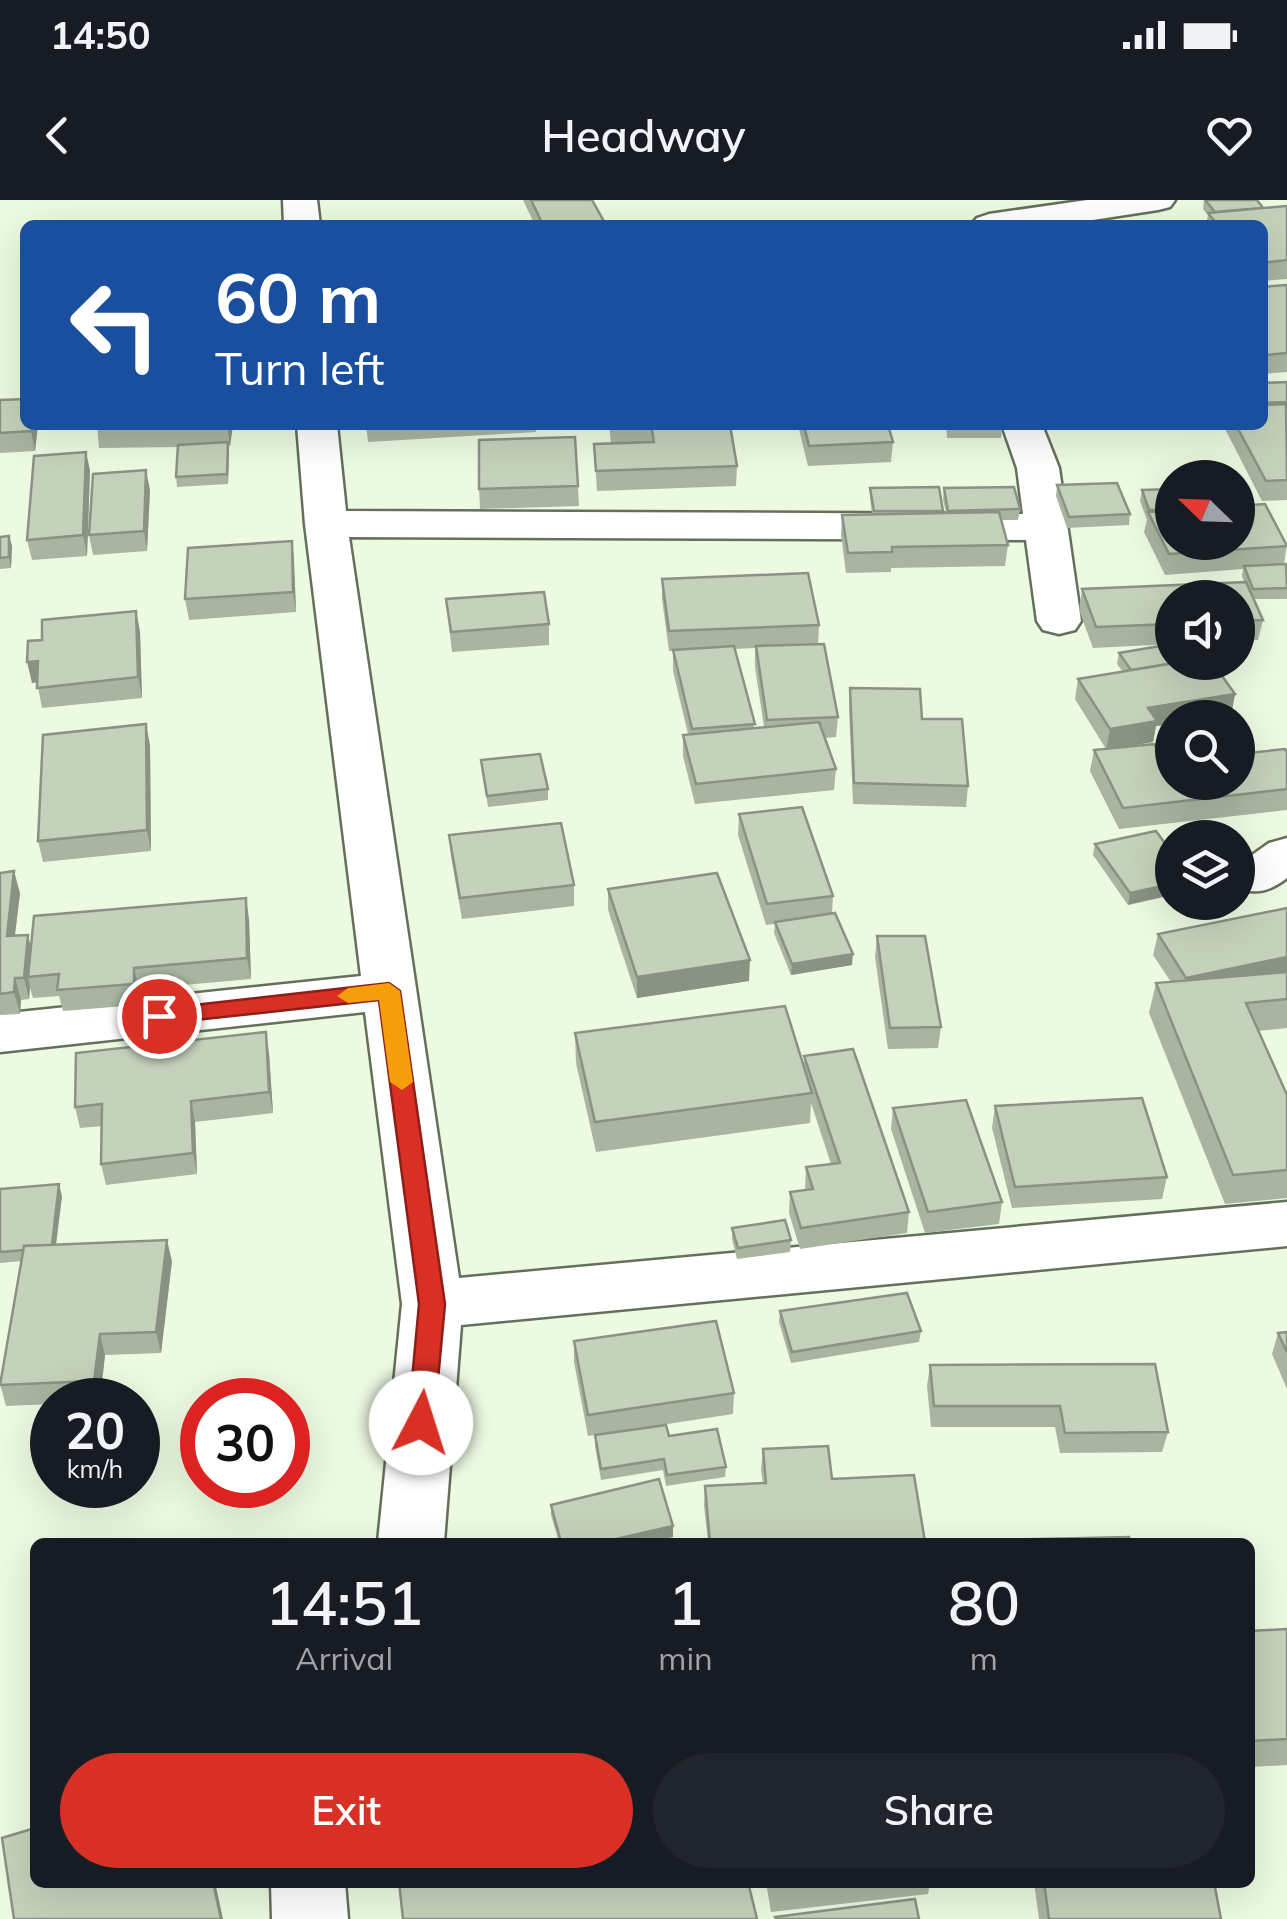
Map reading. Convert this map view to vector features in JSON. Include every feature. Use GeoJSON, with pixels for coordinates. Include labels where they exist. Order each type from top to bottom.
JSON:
{"type":"FeatureCollection","features":[{"type":"Feature","properties":{"kind":"street"},"geometry":{"type":"LineString","coordinates":[[1023,220],[1158,200]]}},
{"type":"Feature","properties":{"kind":"street"},"geometry":{"type":"LineString","coordinates":[[317,430],[326,524],[432,1304],[410,1538]]}},
{"type":"Feature","properties":{"kind":"street"},"geometry":{"type":"LineString","coordinates":[[1024,430],[1038,468],[1059,621]]}},
{"type":"Feature","properties":{"kind":"street"},"geometry":{"type":"LineString","coordinates":[[326,524],[1046,527]]}},
{"type":"Feature","properties":{"kind":"street"},"geometry":{"type":"LineString","coordinates":[[0,1034],[389,991]]}},
{"type":"Feature","properties":{"kind":"street"},"geometry":{"type":"LineString","coordinates":[[432,1304],[1287,1224]]}},
{"type":"Feature","properties":{"kind":"street"},"geometry":{"type":"LineString","coordinates":[[308,1888],[310,1919]]}},
{"type":"Feature","properties":{"kind":"building"},"geometry":{"type":"Polygon","coordinates":[[[531,200],[592,200],[603,220],[541,220],[531,200]]]}},
{"type":"Feature","properties":{"kind":"building"},"geometry":{"type":"Polygon","coordinates":[[[1205,200],[1257,200],[1263,208],[1215,212],[1205,200]]]}},
{"type":"Feature","properties":{"kind":"building"},"geometry":{"type":"Polygon","coordinates":[[[1287,206],[1287,260],[1268,262],[1268,220],[1214,220],[1208,213],[1287,206]]]}},
{"type":"Feature","properties":{"kind":"building"},"geometry":{"type":"Polygon","coordinates":[[[1287,285],[1287,353],[1268,355],[1268,287],[1287,285]]]}},
{"type":"Feature","properties":{"kind":"building"},"geometry":{"type":"Polygon","coordinates":[[[1287,382],[1287,402],[1268,403],[1268,383],[1287,382]]]}},
{"type":"Feature","properties":{"kind":"building"},"geometry":{"type":"Polygon","coordinates":[[[20,399],[20,430],[31,431],[0,433],[0,400],[20,399]]]}},
{"type":"Feature","properties":{"kind":"building"},"geometry":{"type":"Polygon","coordinates":[[[1286,404],[1287,480],[1266,481],[1239,430],[1268,430],[1268,405],[1286,404]]]}},
{"type":"Feature","properties":{"kind":"building"},"geometry":{"type":"Polygon","coordinates":[[[652,430],[731,430],[737,466],[596,471],[594,444],[654,442],[652,430]]]}},
{"type":"Feature","properties":{"kind":"building"},"geometry":{"type":"Polygon","coordinates":[[[805,430],[889,430],[893,442],[809,446],[805,430]]]}},
{"type":"Feature","properties":{"kind":"building"},"geometry":{"type":"Polygon","coordinates":[[[575,437],[578,486],[479,489],[479,440],[575,437]]]}},
{"type":"Feature","properties":{"kind":"building"},"geometry":{"type":"Polygon","coordinates":[[[228,442],[227,474],[176,477],[178,445],[228,442]]]}},
{"type":"Feature","properties":{"kind":"building"},"geometry":{"type":"Polygon","coordinates":[[[86,452],[83,535],[27,540],[34,456],[86,452]]]}},
{"type":"Feature","properties":{"kind":"building"},"geometry":{"type":"Polygon","coordinates":[[[146,470],[144,531],[89,535],[93,474],[146,470]]]}},
{"type":"Feature","properties":{"kind":"building"},"geometry":{"type":"Polygon","coordinates":[[[1117,483],[1130,514],[1069,517],[1057,485],[1117,483]]]}},
{"type":"Feature","properties":{"kind":"building"},"geometry":{"type":"Polygon","coordinates":[[[939,487],[943,511],[874,511],[870,488],[939,487]]]}},
{"type":"Feature","properties":{"kind":"building"},"geometry":{"type":"Polygon","coordinates":[[[1014,487],[1020,509],[948,511],[944,488],[1014,487]]]}},
{"type":"Feature","properties":{"kind":"building"},"geometry":{"type":"Polygon","coordinates":[[[1142,490],[1155,490],[1155,510],[1149,510],[1142,490]]]}},
{"type":"Feature","properties":{"kind":"building"},"geometry":{"type":"Polygon","coordinates":[[[1265,504],[1287,546],[1255,548],[1255,505],[1265,504]]]}},
{"type":"Feature","properties":{"kind":"building"},"geometry":{"type":"Polygon","coordinates":[[[999,512],[1008,545],[892,547],[892,552],[848,553],[842,515],[999,512]]]}},
{"type":"Feature","properties":{"kind":"building"},"geometry":{"type":"Polygon","coordinates":[[[9,536],[9,557],[0,558],[0,537],[9,536]]]}},
{"type":"Feature","properties":{"kind":"building"},"geometry":{"type":"Polygon","coordinates":[[[292,541],[293,592],[185,599],[188,548],[292,541]]]}},
{"type":"Feature","properties":{"kind":"building"},"geometry":{"type":"Polygon","coordinates":[[[1286,564],[1287,588],[1255,589],[1255,580],[1249,580],[1244,566],[1286,564]]]}},
{"type":"Feature","properties":{"kind":"building"},"geometry":{"type":"Polygon","coordinates":[[[808,573],[819,625],[669,631],[662,579],[808,573]]]}},
{"type":"Feature","properties":{"kind":"building"},"geometry":{"type":"Polygon","coordinates":[[[1155,586],[1155,625],[1096,627],[1082,589],[1155,586]]]}},
{"type":"Feature","properties":{"kind":"building"},"geometry":{"type":"Polygon","coordinates":[[[544,592],[549,624],[451,632],[446,599],[544,592]]]}},
{"type":"Feature","properties":{"kind":"building"},"geometry":{"type":"Polygon","coordinates":[[[1255,602],[1263,620],[1255,620],[1255,602]]]}},
{"type":"Feature","properties":{"kind":"building"},"geometry":{"type":"Polygon","coordinates":[[[136,611],[138,677],[37,688],[38,661],[27,662],[28,641],[42,640],[42,620],[136,611]]]}},
{"type":"Feature","properties":{"kind":"building"},"geometry":{"type":"Polygon","coordinates":[[[824,644],[838,717],[767,720],[756,646],[824,644]]]}},
{"type":"Feature","properties":{"kind":"building"},"geometry":{"type":"Polygon","coordinates":[[[734,646],[755,724],[692,729],[673,650],[734,646]]]}},
{"type":"Feature","properties":{"kind":"building"},"geometry":{"type":"Polygon","coordinates":[[[1155,647],[1155,666],[1131,670],[1119,653],[1155,647]]]}},
{"type":"Feature","properties":{"kind":"building"},"geometry":{"type":"Polygon","coordinates":[[[1155,666],[1155,680],[1225,680],[1235,694],[1198,700],[1155,700],[1155,707],[1148,708],[1155,721],[1110,729],[1078,679],[1155,666]]]}},
{"type":"Feature","properties":{"kind":"building"},"geometry":{"type":"Polygon","coordinates":[[[850,688],[920,689],[922,719],[962,719],[968,786],[854,783],[850,688]]]}},
{"type":"Feature","properties":{"kind":"building"},"geometry":{"type":"Polygon","coordinates":[[[819,722],[836,769],[696,784],[683,735],[819,722]]]}},
{"type":"Feature","properties":{"kind":"building"},"geometry":{"type":"Polygon","coordinates":[[[146,724],[147,830],[38,841],[43,735],[146,724]]]}},
{"type":"Feature","properties":{"kind":"building"},"geometry":{"type":"Polygon","coordinates":[[[1154,744],[1155,800],[1192,800],[1123,808],[1094,750],[1154,744]]]}},
{"type":"Feature","properties":{"kind":"building"},"geometry":{"type":"Polygon","coordinates":[[[1285,749],[1287,789],[1255,793],[1255,752],[1285,749]]]}},
{"type":"Feature","properties":{"kind":"building"},"geometry":{"type":"Polygon","coordinates":[[[540,754],[548,789],[487,796],[481,760],[540,754]]]}},
{"type":"Feature","properties":{"kind":"building"},"geometry":{"type":"Polygon","coordinates":[[[802,807],[833,896],[767,904],[739,814],[802,807]]]}},
{"type":"Feature","properties":{"kind":"building"},"geometry":{"type":"Polygon","coordinates":[[[561,823],[574,885],[460,898],[449,835],[561,823]]]}},
{"type":"Feature","properties":{"kind":"building"},"geometry":{"type":"Polygon","coordinates":[[[1155,831],[1155,888],[1130,893],[1095,844],[1155,831]]]}},
{"type":"Feature","properties":{"kind":"building"},"geometry":{"type":"Polygon","coordinates":[[[14,871],[7,936],[28,935],[24,978],[15,978],[14,992],[0,994],[0,873],[14,871]]]}},
{"type":"Feature","properties":{"kind":"building"},"geometry":{"type":"Polygon","coordinates":[[[717,873],[750,960],[637,977],[608,889],[717,873]]]}},
{"type":"Feature","properties":{"kind":"building"},"geometry":{"type":"Polygon","coordinates":[[[246,898],[247,958],[134,968],[134,984],[57,990],[59,974],[28,977],[34,916],[246,898]]]}},
{"type":"Feature","properties":{"kind":"building"},"geometry":{"type":"Polygon","coordinates":[[[1287,908],[1287,957],[1186,978],[1158,934],[1227,920],[1255,920],[1255,914],[1287,908]]]}},
{"type":"Feature","properties":{"kind":"building"},"geometry":{"type":"Polygon","coordinates":[[[835,913],[853,954],[792,964],[775,922],[835,913]]]}},
{"type":"Feature","properties":{"kind":"building"},"geometry":{"type":"Polygon","coordinates":[[[877,936],[925,936],[941,1027],[890,1028],[877,936]]]}},
{"type":"Feature","properties":{"kind":"building"},"geometry":{"type":"Polygon","coordinates":[[[1287,972],[1287,999],[1246,1003],[1287,1095],[1287,1170],[1233,1175],[1156,983],[1287,972]]]}},
{"type":"Feature","properties":{"kind":"building"},"geometry":{"type":"Polygon","coordinates":[[[785,1006],[812,1093],[595,1122],[575,1033],[785,1006]]]}},
{"type":"Feature","properties":{"kind":"building"},"geometry":{"type":"Polygon","coordinates":[[[266,1032],[269,1092],[191,1101],[193,1153],[101,1164],[102,1104],[75,1107],[76,1053],[266,1032]]]}},
{"type":"Feature","properties":{"kind":"building"},"geometry":{"type":"Polygon","coordinates":[[[853,1049],[909,1212],[801,1228],[790,1192],[813,1189],[806,1167],[840,1163],[804,1056],[853,1049]]]}},
{"type":"Feature","properties":{"kind":"building"},"geometry":{"type":"Polygon","coordinates":[[[1142,1098],[1167,1177],[1015,1187],[995,1106],[1142,1098]]]}},
{"type":"Feature","properties":{"kind":"building"},"geometry":{"type":"Polygon","coordinates":[[[966,1100],[1002,1202],[928,1212],[893,1108],[966,1100]]]}},
{"type":"Feature","properties":{"kind":"building"},"geometry":{"type":"Polygon","coordinates":[[[59,1184],[52,1245],[0,1252],[0,1189],[59,1184]]]}},
{"type":"Feature","properties":{"kind":"building"},"geometry":{"type":"Polygon","coordinates":[[[785,1220],[791,1240],[738,1248],[732,1228],[785,1220]]]}},
{"type":"Feature","properties":{"kind":"building"},"geometry":{"type":"Polygon","coordinates":[[[167,1240],[156,1332],[100,1334],[94,1378],[30,1378],[30,1384],[0,1385],[24,1246],[167,1240]]]}},
{"type":"Feature","properties":{"kind":"building"},"geometry":{"type":"Polygon","coordinates":[[[907,1293],[921,1331],[792,1352],[780,1311],[907,1293]]]}},
{"type":"Feature","properties":{"kind":"building"},"geometry":{"type":"Polygon","coordinates":[[[716,1321],[734,1393],[588,1415],[574,1341],[716,1321]]]}},
{"type":"Feature","properties":{"kind":"building"},"geometry":{"type":"Polygon","coordinates":[[[1287,1332],[1287,1352],[1278,1333],[1287,1332]]]}},
{"type":"Feature","properties":{"kind":"building"},"geometry":{"type":"Polygon","coordinates":[[[1155,1364],[1168,1432],[1065,1433],[1060,1406],[934,1406],[930,1365],[1155,1364]]]}},
{"type":"Feature","properties":{"kind":"building"},"geometry":{"type":"Polygon","coordinates":[[[666,1425],[669,1436],[717,1429],[726,1467],[667,1475],[664,1459],[601,1469],[595,1435],[666,1425]]]}},
{"type":"Feature","properties":{"kind":"building"},"geometry":{"type":"Polygon","coordinates":[[[828,1446],[832,1479],[914,1475],[924,1538],[710,1538],[705,1486],[766,1483],[763,1449],[828,1446]]]}},
{"type":"Feature","properties":{"kind":"building"},"geometry":{"type":"Polygon","coordinates":[[[659,1479],[673,1526],[620,1538],[560,1538],[551,1505],[659,1479]]]}},
{"type":"Feature","properties":{"kind":"building"},"geometry":{"type":"Polygon","coordinates":[[[1287,1629],[1287,1739],[1255,1741],[1255,1631],[1287,1629]]]}},
{"type":"Feature","properties":{"kind":"building"},"geometry":{"type":"Polygon","coordinates":[[[30,1830],[30,1888],[214,1888],[221,1919],[14,1919],[2,1838],[30,1830]]]}},
{"type":"Feature","properties":{"kind":"building"},"geometry":{"type":"Polygon","coordinates":[[[400,1888],[749,1888],[757,1919],[403,1919],[400,1888]]]}},
{"type":"Feature","properties":{"kind":"building"},"geometry":{"type":"Polygon","coordinates":[[[1045,1888],[1215,1888],[1221,1919],[1049,1919],[1045,1888]]]}},
{"type":"Feature","properties":{"kind":"building"},"geometry":{"type":"Polygon","coordinates":[[[915,1899],[919,1919],[775,1917],[915,1899]]]}},
{"type":"Feature","properties":{"kind":"slow traffic"},"geometry":{"type":"LineString","coordinates":[[348,996],[389,991],[402,1082]]}},
{"type":"Feature","properties":{"kind":"route"},"geometry":{"type":"LineString","coordinates":[[159,1016],[389,991],[432,1304],[421,1423]]}}]}
